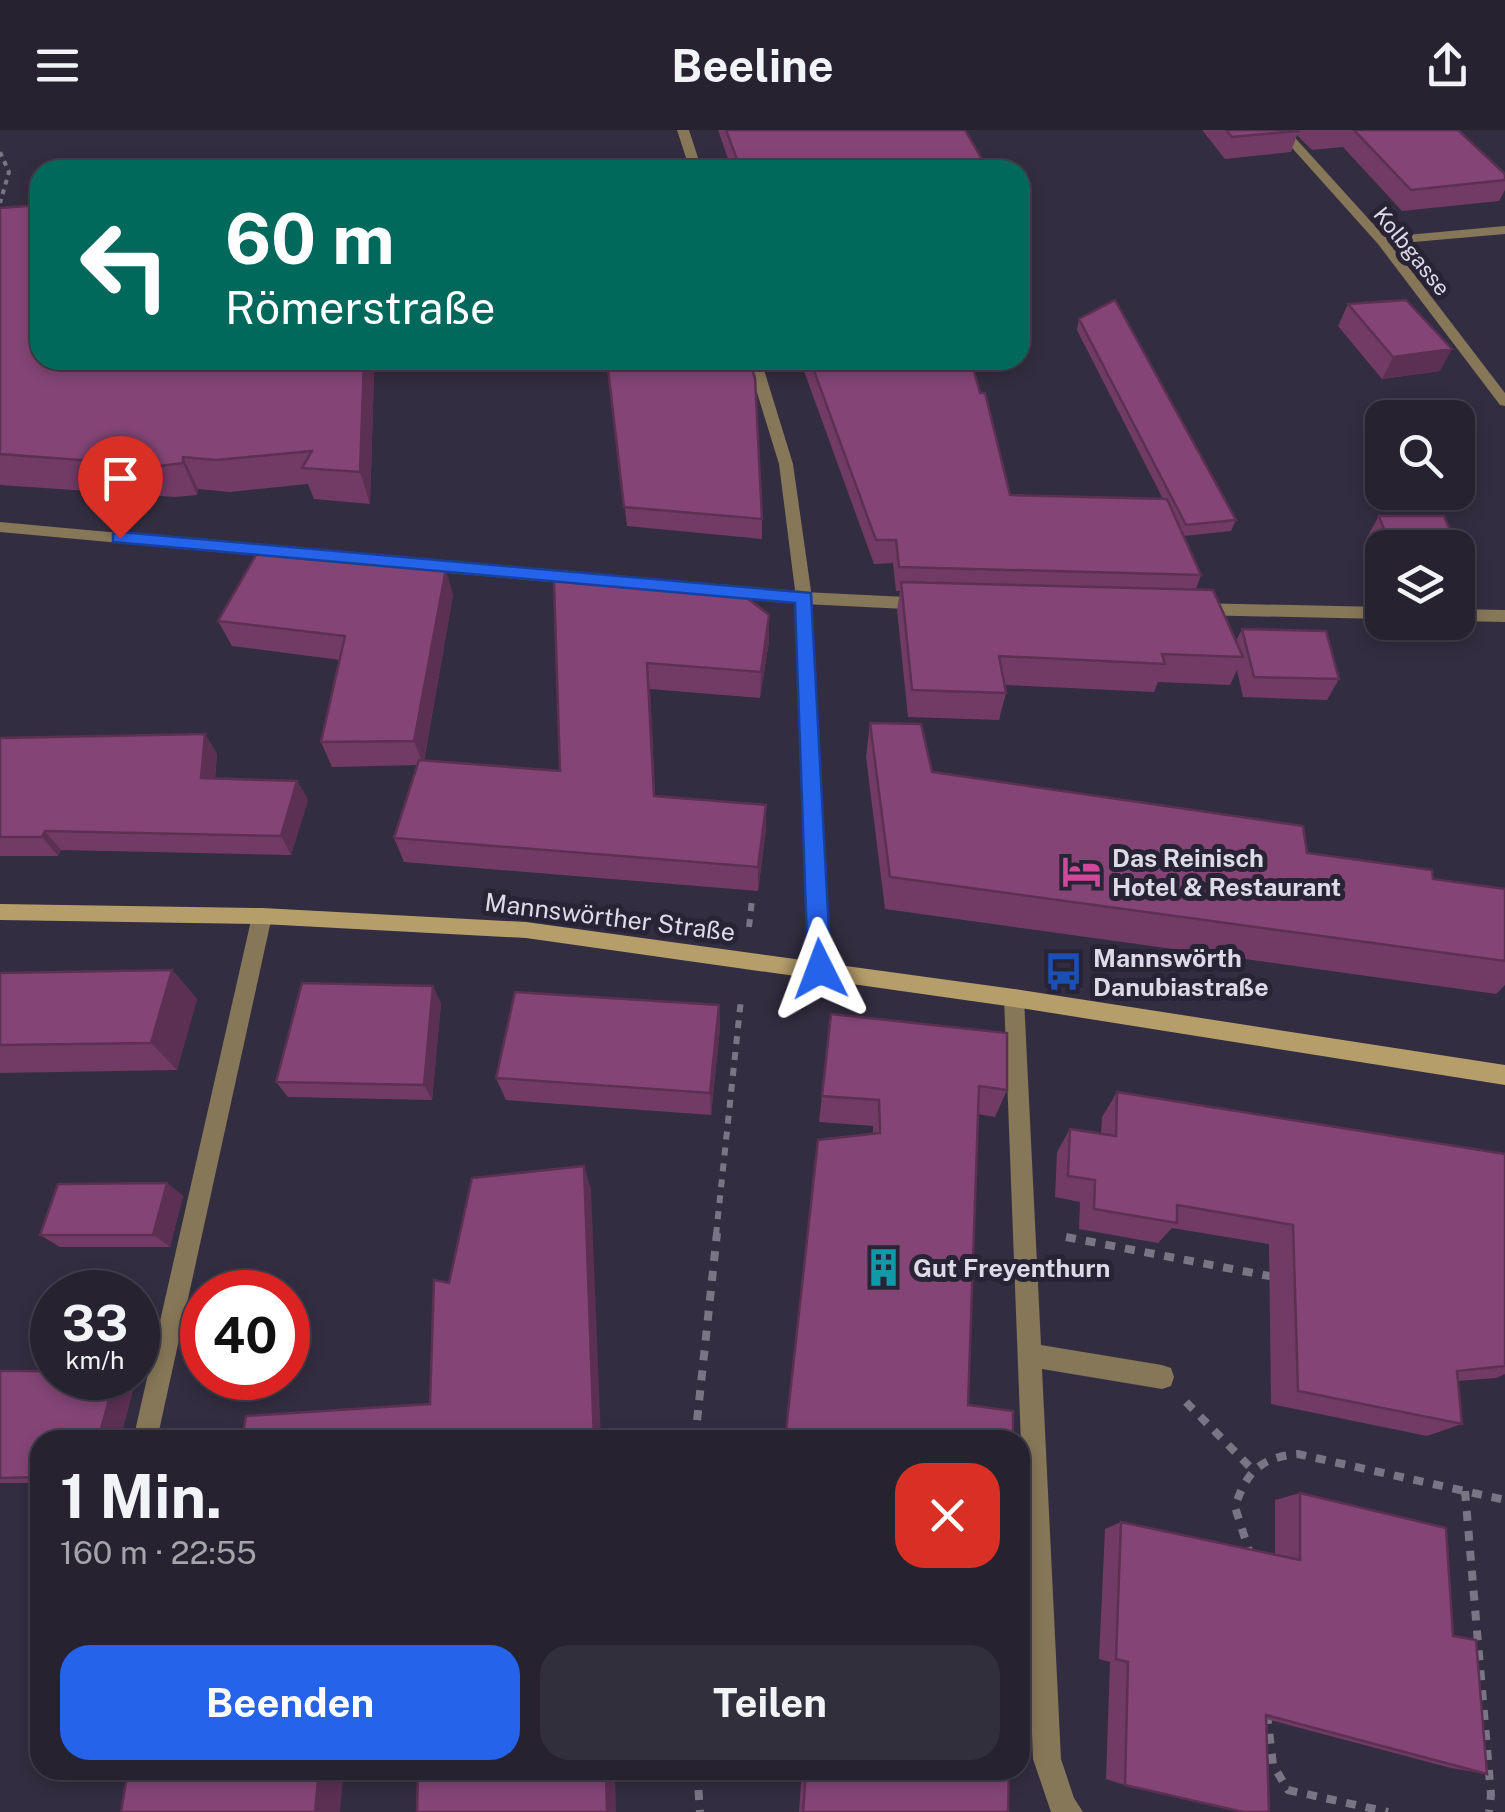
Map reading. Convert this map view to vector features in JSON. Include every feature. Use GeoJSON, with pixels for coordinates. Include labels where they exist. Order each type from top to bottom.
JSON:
{"type":"FeatureCollection","features":[{"type":"Feature","properties":{"kind":"main road","name":"Mannswörther Straße"},"geometry":{"type":"LineString","coordinates":[[0,912],[262,916],[526,930],[820,969],[1505,1075]]}},
{"type":"Feature","properties":{"kind":"street"},"geometry":{"type":"LineString","coordinates":[[683,130],[693,160]]}},
{"type":"Feature","properties":{"kind":"street","name":"Kolbgasse"},"geometry":{"type":"LineString","coordinates":[[1282,130],[1382,241],[1505,402]]}},
{"type":"Feature","properties":{"kind":"street"},"geometry":{"type":"LineString","coordinates":[[1382,241],[1505,230]]}},
{"type":"Feature","properties":{"kind":"street"},"geometry":{"type":"LineString","coordinates":[[757,370],[786,464],[804,598],[820,969]]}},
{"type":"Feature","properties":{"kind":"street"},"geometry":{"type":"LineString","coordinates":[[0,527],[298,554]]}},
{"type":"Feature","properties":{"kind":"street"},"geometry":{"type":"LineString","coordinates":[[358,560],[804,598],[947,604]]}},
{"type":"Feature","properties":{"kind":"street"},"geometry":{"type":"LineString","coordinates":[[1184,609],[1365,613]]}},
{"type":"Feature","properties":{"kind":"street"},"geometry":{"type":"LineString","coordinates":[[1475,615],[1505,616]]}},
{"type":"Feature","properties":{"kind":"street"},"geometry":{"type":"LineString","coordinates":[[147,1430],[262,916]]}},
{"type":"Feature","properties":{"kind":"street"},"geometry":{"type":"LineString","coordinates":[[1014,998],[1047,1760],[1063,1806],[1070,1812]]}},
{"type":"Feature","properties":{"kind":"street"},"geometry":{"type":"LineString","coordinates":[[1029,1355],[1162,1377]]}},
{"type":"Feature","properties":{"kind":"path"},"geometry":{"type":"LineString","coordinates":[[0,152],[10,172],[0,203]]}},
{"type":"Feature","properties":{"kind":"path"},"geometry":{"type":"LineString","coordinates":[[696,1430],[752,900]]}},
{"type":"Feature","properties":{"kind":"path"},"geometry":{"type":"LineString","coordinates":[[1024,1228],[1264,1278],[1278,1277]]}},
{"type":"Feature","properties":{"kind":"path"},"geometry":{"type":"LineString","coordinates":[[1162,1377],[1252,1469]]}},
{"type":"Feature","properties":{"kind":"path"},"geometry":{"type":"LineString","coordinates":[[1254,1576],[1236,1507],[1252,1469],[1272,1455],[1298,1454],[1505,1500]]}},
{"type":"Feature","properties":{"kind":"path"},"geometry":{"type":"LineString","coordinates":[[1465,1491],[1491,1795],[1488,1812]]}},
{"type":"Feature","properties":{"kind":"path"},"geometry":{"type":"LineString","coordinates":[[1266,1705],[1272,1760],[1280,1782],[1288,1790],[1388,1812]]}},
{"type":"Feature","properties":{"kind":"path"},"geometry":{"type":"LineString","coordinates":[[698,1780],[700,1812]]}},
{"type":"Feature","properties":{"kind":"building"},"geometry":{"type":"Polygon","coordinates":[[[726,130],[965,130],[982,160],[737,160],[726,130]]]}},
{"type":"Feature","properties":{"kind":"building"},"geometry":{"type":"Polygon","coordinates":[[[1226,130],[1297,130],[1298,131],[1232,137],[1226,130]]]}},
{"type":"Feature","properties":{"kind":"building"},"geometry":{"type":"Polygon","coordinates":[[[1354,130],[1458,130],[1505,174],[1505,180],[1411,190],[1354,130]]]}},
{"type":"Feature","properties":{"kind":"building"},"geometry":{"type":"Polygon","coordinates":[[[30,206],[30,370],[364,370],[360,472],[302,468],[312,451],[216,460],[183,457],[183,463],[160,466],[0,454],[0,208],[30,206]]]}},
{"type":"Feature","properties":{"kind":"building"},"geometry":{"type":"Polygon","coordinates":[[[1115,300],[1236,520],[1186,525],[1079,319],[1115,300]]]}},
{"type":"Feature","properties":{"kind":"building"},"geometry":{"type":"Polygon","coordinates":[[[1406,300],[1452,349],[1393,357],[1348,304],[1406,300]]]}},
{"type":"Feature","properties":{"kind":"building"},"geometry":{"type":"Polygon","coordinates":[[[608,370],[752,370],[762,519],[624,507],[608,370]]]}},
{"type":"Feature","properties":{"kind":"building"},"geometry":{"type":"Polygon","coordinates":[[[814,370],[974,370],[980,393],[985,393],[1010,495],[1167,499],[1201,575],[899,567],[896,540],[876,540],[814,370]]]}},
{"type":"Feature","properties":{"kind":"building"},"geometry":{"type":"Polygon","coordinates":[[[1379,516],[1444,516],[1450,530],[1384,530],[1379,516]]]}},
{"type":"Feature","properties":{"kind":"building"},"geometry":{"type":"Polygon","coordinates":[[[260,548],[446,569],[414,741],[321,742],[345,636],[218,621],[260,548]]]}},
{"type":"Feature","properties":{"kind":"building"},"geometry":{"type":"Polygon","coordinates":[[[554,581],[746,597],[769,615],[761,672],[647,663],[654,796],[766,805],[758,867],[394,838],[419,760],[560,771],[554,581]]]}},
{"type":"Feature","properties":{"kind":"building"},"geometry":{"type":"Polygon","coordinates":[[[901,582],[1213,590],[1243,657],[1162,654],[1165,664],[999,656],[1006,693],[912,690],[901,582]]]}},
{"type":"Feature","properties":{"kind":"building"},"geometry":{"type":"Polygon","coordinates":[[[1242,629],[1326,631],[1339,679],[1254,677],[1242,629]]]}},
{"type":"Feature","properties":{"kind":"building"},"geometry":{"type":"Polygon","coordinates":[[[870,723],[921,724],[932,772],[1303,826],[1307,853],[1432,870],[1433,879],[1505,889],[1505,961],[890,877],[870,723]]]}},
{"type":"Feature","properties":{"kind":"building"},"geometry":{"type":"Polygon","coordinates":[[[205,734],[201,778],[297,781],[281,836],[45,831],[42,837],[0,837],[0,738],[205,734]]]}},
{"type":"Feature","properties":{"kind":"building"},"geometry":{"type":"Polygon","coordinates":[[[172,970],[151,1043],[0,1045],[0,973],[172,970]]]}},
{"type":"Feature","properties":{"kind":"building"},"geometry":{"type":"Polygon","coordinates":[[[302,983],[433,986],[424,1085],[276,1082],[302,983]]]}},
{"type":"Feature","properties":{"kind":"building"},"geometry":{"type":"Polygon","coordinates":[[[515,992],[719,1005],[710,1093],[496,1078],[515,992]]]}},
{"type":"Feature","properties":{"kind":"building","name":"Gut Freyenthurn"},"geometry":{"type":"Polygon","coordinates":[[[831,1014],[1007,1033],[1007,1090],[979,1086],[968,1405],[1013,1411],[1013,1430],[786,1430],[818,1140],[880,1133],[879,1100],[822,1096],[831,1014]]]}},
{"type":"Feature","properties":{"kind":"building"},"geometry":{"type":"Polygon","coordinates":[[[1117,1092],[1505,1154],[1505,1366],[1457,1371],[1462,1424],[1298,1391],[1293,1225],[1177,1205],[1177,1223],[1094,1209],[1095,1180],[1068,1176],[1070,1129],[1116,1136],[1117,1092]]]}},
{"type":"Feature","properties":{"kind":"building"},"geometry":{"type":"Polygon","coordinates":[[[584,1166],[594,1430],[244,1430],[246,1416],[430,1404],[434,1280],[449,1283],[472,1178],[584,1166]]]}},
{"type":"Feature","properties":{"kind":"building"},"geometry":{"type":"Polygon","coordinates":[[[167,1183],[153,1235],[40,1235],[58,1184],[167,1183]]]}},
{"type":"Feature","properties":{"kind":"building"},"geometry":{"type":"Polygon","coordinates":[[[0,1371],[30,1371],[30,1400],[109,1400],[101,1430],[30,1430],[30,1477],[0,1478],[0,1371]]]}},
{"type":"Feature","properties":{"kind":"building"},"geometry":{"type":"Polygon","coordinates":[[[1300,1493],[1446,1528],[1453,1636],[1476,1640],[1487,1774],[1266,1715],[1269,1812],[1243,1812],[1125,1785],[1128,1662],[1116,1659],[1121,1522],[1300,1560],[1300,1493]]]}},
{"type":"Feature","properties":{"kind":"building"},"geometry":{"type":"Polygon","coordinates":[[[126,1780],[318,1780],[315,1812],[121,1812],[126,1780]]]}},
{"type":"Feature","properties":{"kind":"building"},"geometry":{"type":"Polygon","coordinates":[[[418,1780],[606,1780],[607,1812],[417,1812],[418,1780]]]}},
{"type":"Feature","properties":{"kind":"building"},"geometry":{"type":"Polygon","coordinates":[[[805,1780],[1009,1780],[1008,1812],[803,1812],[805,1780]]]}},
{"type":"Feature","properties":{"kind":"place","name":"Das Reinisch Hotel & Restaurant"},"geometry":{"type":"Point","coordinates":[1082,872]}},
{"type":"Feature","properties":{"kind":"place","name":"Mannswörth Danubiastraße"},"geometry":{"type":"Point","coordinates":[1063,972]}},
{"type":"Feature","properties":{"kind":"place","name":"Gut Freyenthurn"},"geometry":{"type":"Point","coordinates":[883,1268]}},
{"type":"Feature","properties":{"kind":"route"},"geometry":{"type":"LineString","coordinates":[[120,538],[804,598],[820,969]]}}]}
